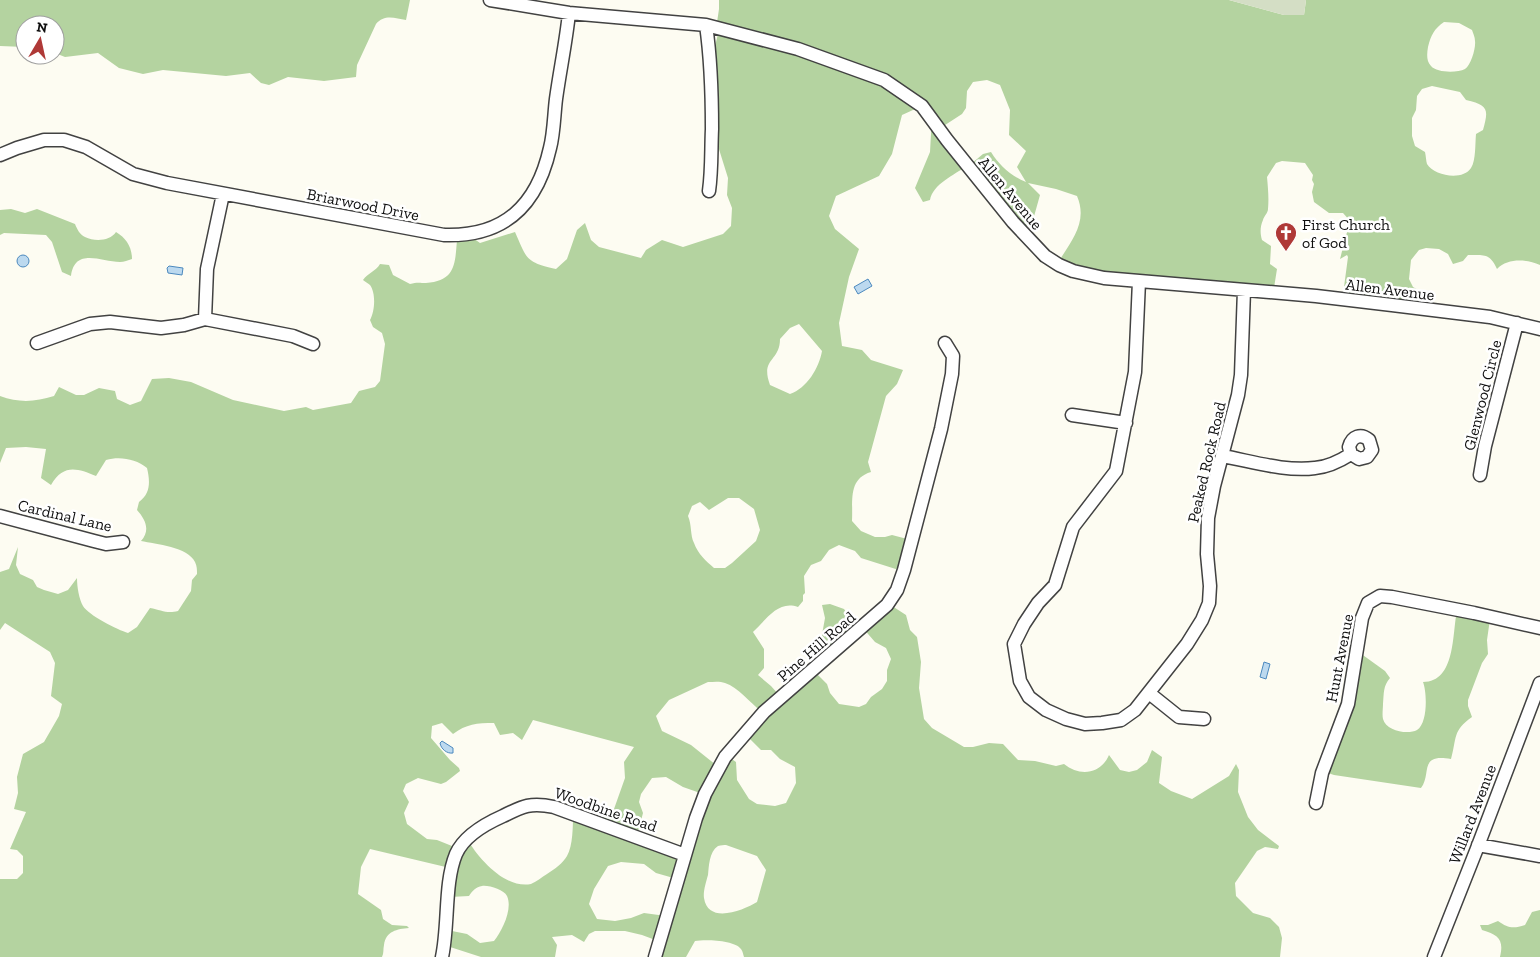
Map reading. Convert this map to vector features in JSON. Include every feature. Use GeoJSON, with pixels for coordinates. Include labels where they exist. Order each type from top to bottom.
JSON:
{"type":"FeatureCollection","features":[{"type":"Feature","properties":{"kind":"street","name":"Allen Avenue"},"geometry":{"type":"LineString","coordinates":[[490,0],[551,4],[569,13],[706,25],[798,49],[884,80],[922,106],[1013,222],[1044,256],[1059,265],[1086,275],[1412,308],[1490,318],[1540,329]]}},
{"type":"Feature","properties":{"kind":"street","name":"Briarwood Drive"},"geometry":{"type":"LineString","coordinates":[[0,155],[44,140],[64,140],[86,147],[133,174],[167,183],[444,236],[463,236],[481,232],[501,225],[521,209],[539,184],[550,148],[569,13]]}},
{"type":"Feature","properties":{"kind":"street"},"geometry":{"type":"LineString","coordinates":[[706,25],[711,59],[712,99],[712,167],[708,191]]}},
{"type":"Feature","properties":{"kind":"street"},"geometry":{"type":"LineString","coordinates":[[205,319],[207,269],[223,194]]}},
{"type":"Feature","properties":{"kind":"street","name":"Peaked Rock Road"},"geometry":{"type":"LineString","coordinates":[[1139,281],[1135,372],[1116,471],[1073,527],[1055,585],[1033,610],[1014,644],[1020,681],[1029,697],[1046,710],[1066,719],[1085,724],[1102,724],[1121,720],[1135,710],[1187,644],[1202,620],[1209,604],[1207,526],[1214,486],[1238,395],[1241,375],[1244,290]]}},
{"type":"Feature","properties":{"kind":"street"},"geometry":{"type":"LineString","coordinates":[[38,343],[90,324],[110,322],[161,328],[184,326],[205,319],[293,336],[314,344]]}},
{"type":"Feature","properties":{"kind":"street","name":"Glenwood Circle"},"geometry":{"type":"LineString","coordinates":[[1480,475],[1485,446],[1517,324]]}},
{"type":"Feature","properties":{"kind":"street","name":"Pine Hill Road"},"geometry":{"type":"LineString","coordinates":[[655,957],[705,794],[725,757],[764,712],[887,605],[897,590],[939,438],[950,383],[953,356],[945,343]]}},
{"type":"Feature","properties":{"kind":"street"},"geometry":{"type":"LineString","coordinates":[[1072,415],[1126,424]]}},
{"type":"Feature","properties":{"kind":"street"},"geometry":{"type":"LineString","coordinates":[[1222,456],[1274,466],[1302,469],[1335,463],[1351,454]]}},
{"type":"Feature","properties":{"kind":"street","name":"Cardinal Lane"},"geometry":{"type":"LineString","coordinates":[[0,516],[94,542],[106,544],[123,542]]}},
{"type":"Feature","properties":{"kind":"street","name":"Hunt Avenue"},"geometry":{"type":"LineString","coordinates":[[1316,803],[1322,773],[1348,704],[1362,618],[1368,603],[1380,596],[1392,597],[1540,628]]}},
{"type":"Feature","properties":{"kind":"street","name":"Willard Avenue"},"geometry":{"type":"LineString","coordinates":[[1434,957],[1540,683]]}},
{"type":"Feature","properties":{"kind":"street"},"geometry":{"type":"LineString","coordinates":[[1148,693],[1179,717],[1204,719]]}},
{"type":"Feature","properties":{"kind":"street","name":"Woodbine Road"},"geometry":{"type":"LineString","coordinates":[[442,957],[446,939],[450,876],[457,853],[471,836],[490,822],[524,806],[538,803],[554,806],[685,855]]}},
{"type":"Feature","properties":{"kind":"street"},"geometry":{"type":"LineString","coordinates":[[1478,845],[1540,856]]}},
{"type":"Feature","properties":{"kind":"green space"},"geometry":{"type":"Polygon","coordinates":[[[0,0],[410,0],[406,20],[386,18],[376,24],[357,65],[356,77],[324,81],[288,77],[269,85],[261,83],[250,73],[226,76],[163,70],[143,74],[119,68],[98,53],[65,57],[65,15],[15,15],[15,47],[0,46],[0,0]]]}},
{"type":"Feature","properties":{"kind":"green space"},"geometry":{"type":"Polygon","coordinates":[[[719,0],[1229,0],[1284,15],[1304,15],[1306,0],[1540,0],[1540,265],[1512,261],[1501,265],[1497,269],[1492,260],[1486,256],[1478,255],[1468,255],[1463,261],[1453,264],[1448,254],[1439,249],[1426,248],[1419,250],[1411,260],[1409,279],[1413,287],[1420,291],[1418,311],[1342,302],[1348,257],[1347,255],[1340,259],[1351,222],[1343,213],[1329,213],[1314,202],[1312,192],[1314,184],[1312,180],[1313,175],[1305,163],[1282,161],[1276,163],[1267,177],[1268,209],[1262,223],[1261,232],[1262,240],[1271,246],[1270,264],[1277,269],[1273,294],[1092,275],[1059,261],[1080,222],[1080,205],[1077,196],[1028,183],[1040,195],[1033,220],[1023,230],[971,164],[983,154],[991,152],[1006,170],[1026,182],[1017,167],[1026,151],[1009,135],[1010,110],[1000,85],[987,80],[973,82],[967,91],[966,108],[962,114],[942,127],[967,166],[950,176],[935,189],[930,200],[923,202],[915,188],[930,152],[932,116],[926,109],[913,110],[902,115],[892,154],[879,176],[836,196],[829,216],[835,229],[859,249],[849,277],[839,323],[842,346],[862,350],[871,360],[903,370],[897,384],[886,396],[868,462],[871,472],[864,475],[855,485],[852,498],[852,521],[861,531],[875,537],[892,535],[911,540],[902,571],[861,558],[855,551],[839,545],[829,550],[821,561],[811,565],[804,576],[805,593],[803,601],[798,607],[784,606],[779,608],[753,632],[764,649],[764,668],[758,675],[779,695],[813,670],[827,684],[830,693],[839,704],[859,707],[866,704],[871,697],[882,689],[887,681],[887,670],[891,659],[886,648],[875,642],[862,627],[889,604],[906,615],[910,630],[917,637],[921,662],[919,688],[924,719],[932,728],[964,747],[989,743],[1003,744],[1018,760],[1035,761],[1056,766],[1064,764],[1083,772],[1095,770],[1101,766],[1109,755],[1120,770],[1129,772],[1137,770],[1147,762],[1152,750],[1162,757],[1159,783],[1171,791],[1192,799],[1229,776],[1236,764],[1239,770],[1238,792],[1248,817],[1258,830],[1279,846],[1278,849],[1265,847],[1257,851],[1235,883],[1236,896],[1253,913],[1270,918],[1279,927],[1282,938],[1280,957],[744,957],[743,952],[738,946],[720,941],[706,940],[695,941],[686,957],[655,957],[658,941],[625,931],[595,931],[589,934],[584,942],[572,935],[552,937],[557,945],[555,957],[481,957],[447,946],[447,930],[467,934],[480,943],[494,941],[508,913],[507,896],[503,892],[496,888],[482,886],[474,890],[469,896],[450,897],[450,868],[370,849],[361,867],[358,894],[381,910],[383,919],[392,925],[407,926],[409,928],[396,930],[387,937],[382,957],[0,957],[0,879],[17,879],[23,873],[23,856],[17,850],[10,849],[26,812],[14,809],[18,793],[17,777],[23,754],[44,742],[59,716],[62,704],[51,696],[55,663],[50,652],[5,623],[0,630],[0,572],[9,569],[18,547],[16,565],[20,574],[33,580],[37,587],[58,594],[68,590],[77,578],[79,596],[86,610],[104,622],[128,633],[137,627],[150,608],[167,612],[178,611],[191,591],[192,580],[197,574],[197,566],[186,553],[171,547],[141,541],[146,533],[146,525],[137,510],[139,502],[148,491],[149,478],[147,468],[138,462],[117,458],[106,460],[96,476],[77,470],[66,471],[60,474],[51,485],[41,478],[46,449],[6,448],[0,463],[0,396],[20,401],[40,400],[54,396],[59,387],[76,395],[84,395],[99,388],[115,391],[117,399],[130,405],[141,401],[152,379],[169,378],[191,382],[233,400],[284,411],[306,407],[313,410],[351,403],[359,391],[375,387],[380,381],[385,344],[382,333],[373,327],[370,320],[374,307],[374,297],[372,288],[363,280],[380,264],[389,265],[393,275],[410,284],[436,282],[448,275],[452,269],[456,256],[457,240],[466,233],[480,243],[515,232],[528,258],[538,264],[556,269],[567,259],[577,230],[585,223],[591,240],[599,247],[641,258],[646,250],[662,240],[683,247],[723,234],[731,226],[732,208],[727,195],[728,178],[718,146],[718,98],[713,54],[719,30],[716,29],[719,0]],[[1444,22],[1438,27],[1428,47],[1427,57],[1429,64],[1442,71],[1452,72],[1465,69],[1471,60],[1475,48],[1472,30],[1459,23],[1444,22]],[[1432,86],[1422,89],[1417,96],[1416,110],[1412,118],[1412,136],[1415,146],[1425,152],[1427,164],[1436,172],[1455,176],[1467,172],[1474,161],[1476,134],[1483,130],[1486,117],[1485,109],[1479,104],[1466,100],[1460,92],[1432,86]],[[799,324],[790,328],[780,339],[777,352],[767,370],[768,376],[770,385],[790,394],[802,387],[811,377],[822,351],[799,324]],[[728,498],[709,510],[700,502],[692,506],[688,516],[693,540],[700,554],[714,568],[725,568],[756,541],[760,530],[754,509],[739,498],[728,498]],[[708,682],[669,700],[656,716],[662,731],[691,745],[716,765],[726,755],[736,762],[737,780],[749,799],[757,804],[775,806],[786,803],[796,783],[795,767],[780,759],[771,750],[761,750],[746,735],[761,711],[735,688],[723,682],[708,682]],[[533,720],[522,740],[513,733],[500,735],[494,723],[472,725],[453,734],[442,723],[432,726],[431,738],[460,771],[441,784],[418,778],[406,784],[403,791],[409,802],[404,813],[407,824],[427,839],[437,840],[457,848],[467,839],[478,855],[502,877],[512,882],[531,884],[556,868],[567,856],[572,841],[573,813],[597,820],[614,809],[625,778],[624,762],[634,747],[533,720]],[[666,777],[652,778],[641,794],[639,802],[643,813],[638,832],[684,853],[703,794],[683,787],[666,777]],[[726,845],[718,846],[711,855],[709,863],[704,893],[707,906],[712,911],[727,913],[744,909],[757,902],[766,870],[757,856],[726,845]],[[621,862],[608,866],[594,889],[589,904],[597,919],[615,921],[644,913],[666,916],[677,879],[656,873],[644,864],[621,862]]]}},
{"type":"Feature","properties":{"kind":"green space"},"geometry":{"type":"Polygon","coordinates":[[[1229,0],[1306,0],[1304,15],[1284,15],[1229,0]]]}},
{"type":"Feature","properties":{"kind":"green space"},"geometry":{"type":"Polygon","coordinates":[[[11,209],[25,213],[37,209],[75,224],[82,235],[93,240],[106,239],[116,232],[128,243],[132,259],[120,262],[90,258],[83,259],[73,267],[71,276],[62,272],[52,242],[46,235],[4,233],[0,235],[0,210],[11,209]]]}},
{"type":"Feature","properties":{"kind":"green space"},"geometry":{"type":"Polygon","coordinates":[[[830,604],[844,609],[858,629],[828,650],[821,640],[825,618],[822,605],[830,604]]]}},
{"type":"Feature","properties":{"kind":"green space"},"geometry":{"type":"Polygon","coordinates":[[[1457,611],[1490,619],[1487,640],[1488,654],[1482,663],[1468,700],[1472,717],[1458,731],[1451,759],[1434,759],[1430,762],[1421,788],[1334,775],[1322,771],[1360,653],[1385,671],[1390,678],[1384,693],[1383,719],[1385,723],[1398,731],[1408,732],[1417,730],[1421,726],[1425,714],[1426,700],[1423,682],[1434,680],[1442,674],[1447,665],[1453,643],[1457,611]]]}},
{"type":"Feature","properties":{"kind":"green space"},"geometry":{"type":"Polygon","coordinates":[[[1540,910],[1540,957],[1500,957],[1501,942],[1493,934],[1482,930],[1480,925],[1488,925],[1498,921],[1511,927],[1525,925],[1532,912],[1540,910]]]}},
{"type":"Feature","properties":{"kind":"water"},"geometry":{"type":"Polygon","coordinates":[[[21,255],[25,255],[29,261],[25,267],[21,267],[17,263],[17,259],[21,255]]]}},
{"type":"Feature","properties":{"kind":"water"},"geometry":{"type":"Polygon","coordinates":[[[169,266],[183,268],[182,275],[168,273],[167,268],[169,266]]]}},
{"type":"Feature","properties":{"kind":"water"},"geometry":{"type":"Polygon","coordinates":[[[868,279],[872,286],[858,294],[854,287],[868,279]]]}},
{"type":"Feature","properties":{"kind":"water"},"geometry":{"type":"Polygon","coordinates":[[[1264,662],[1270,664],[1266,679],[1260,677],[1264,662]]]}},
{"type":"Feature","properties":{"kind":"water"},"geometry":{"type":"Polygon","coordinates":[[[442,741],[453,748],[453,753],[443,749],[440,743],[442,741]]]}},
{"type":"Feature","properties":{"kind":"place","name":"First Church of God"},"geometry":{"type":"Point","coordinates":[1286,252]}}]}
